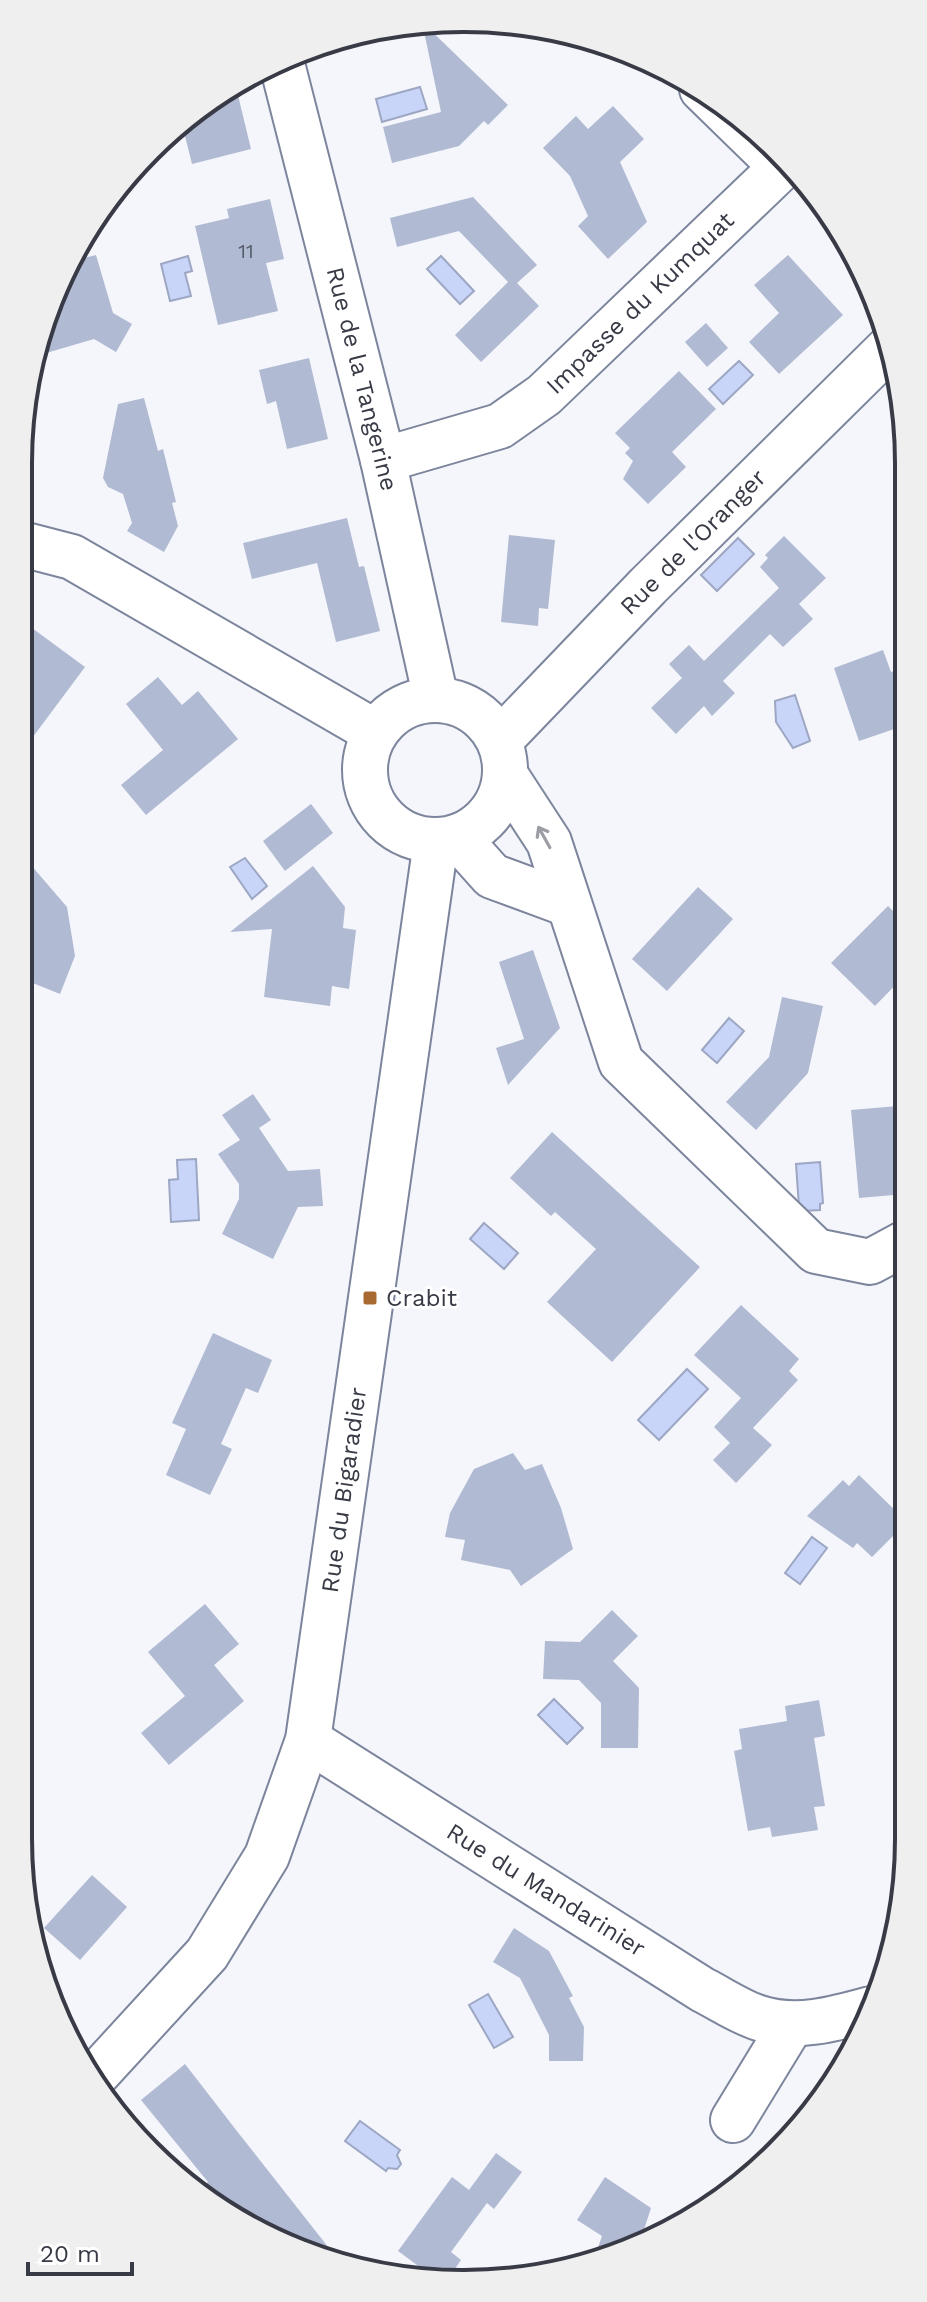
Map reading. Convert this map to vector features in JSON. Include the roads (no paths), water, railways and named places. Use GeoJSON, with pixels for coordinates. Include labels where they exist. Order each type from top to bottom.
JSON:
{"type":"FeatureCollection","features":[{"type":"Feature","properties":{"kind":"street","name":"Rue de la Tangerine"},"geometry":{"type":"LineString","coordinates":[[284,71],[383,460],[436,699]]}},
{"type":"Feature","properties":{"kind":"street","name":"Impasse du Kumquat"},"geometry":{"type":"LineString","coordinates":[[383,460],[500,426],[544,395],[779,169]]}},
{"type":"Feature","properties":{"kind":"street","name":"Rue de l'Oranger"},"geometry":{"type":"LineString","coordinates":[[503,758],[648,586],[881,356]]}},
{"type":"Feature","properties":{"kind":"street"},"geometry":{"type":"LineString","coordinates":[[32,547],[72,557],[375,732]]}},
{"type":"Feature","properties":{"kind":"street"},"geometry":{"type":"LineString","coordinates":[[503,758],[499,802],[482,824],[447,840],[406,835],[386,822],[372,802],[365,779],[366,755],[375,732],[391,714],[412,703],[436,699],[462,704],[484,719],[549,842],[621,1062],[816,1251],[870,1262],[895,1248]]}},
{"type":"Feature","properties":{"kind":"street"},"geometry":{"type":"LineString","coordinates":[[447,840],[492,876],[568,904]]}},
{"type":"Feature","properties":{"kind":"street","name":"Rue du Bigaradier"},"geometry":{"type":"LineString","coordinates":[[100,2070],[207,1954],[267,1856],[308,1740],[447,840]]}},
{"type":"Feature","properties":{"kind":"street","name":"Rue du Mandarinier"},"geometry":{"type":"LineString","coordinates":[[308,1740],[703,1990],[758,2018],[791,2025],[858,2012]]}},
{"type":"Feature","properties":{"kind":"street"},"geometry":{"type":"LineString","coordinates":[[733,2120],[791,2025]]}},
{"type":"Feature","properties":{"kind":"water"},"geometry":{"type":"Polygon","coordinates":[[[420,87],[427,109],[382,122],[376,99],[420,87]]]}},
{"type":"Feature","properties":{"kind":"water"},"geometry":{"type":"Polygon","coordinates":[[[188,256],[192,271],[185,273],[191,296],[170,301],[161,264],[188,256]]]}},
{"type":"Feature","properties":{"kind":"water"},"geometry":{"type":"Polygon","coordinates":[[[441,256],[474,291],[460,304],[427,269],[441,256]]]}},
{"type":"Feature","properties":{"kind":"water"},"geometry":{"type":"Polygon","coordinates":[[[739,361],[753,375],[723,404],[709,389],[739,361]]]}},
{"type":"Feature","properties":{"kind":"water"},"geometry":{"type":"Polygon","coordinates":[[[738,538],[754,554],[717,591],[701,575],[738,538]]]}},
{"type":"Feature","properties":{"kind":"water"},"geometry":{"type":"Polygon","coordinates":[[[795,695],[810,741],[793,748],[776,722],[775,701],[795,695]]]}},
{"type":"Feature","properties":{"kind":"water"},"geometry":{"type":"Polygon","coordinates":[[[245,858],[267,886],[252,899],[230,867],[245,858]]]}},
{"type":"Feature","properties":{"kind":"water"},"geometry":{"type":"Polygon","coordinates":[[[729,1018],[744,1031],[717,1063],[702,1050],[729,1018]]]}},
{"type":"Feature","properties":{"kind":"water"},"geometry":{"type":"Polygon","coordinates":[[[196,1159],[199,1220],[171,1222],[169,1180],[178,1179],[177,1160],[196,1159]]]}},
{"type":"Feature","properties":{"kind":"water"},"geometry":{"type":"Polygon","coordinates":[[[820,1162],[823,1203],[820,1210],[802,1211],[799,1207],[796,1164],[820,1162]]]}},
{"type":"Feature","properties":{"kind":"water"},"geometry":{"type":"Polygon","coordinates":[[[484,1223],[518,1253],[504,1269],[470,1239],[484,1223]]]}},
{"type":"Feature","properties":{"kind":"water"},"geometry":{"type":"Polygon","coordinates":[[[687,1369],[708,1389],[659,1440],[638,1420],[687,1369]]]}},
{"type":"Feature","properties":{"kind":"water"},"geometry":{"type":"Polygon","coordinates":[[[812,1537],[827,1548],[800,1584],[785,1573],[812,1537]]]}},
{"type":"Feature","properties":{"kind":"water"},"geometry":{"type":"Polygon","coordinates":[[[554,1699],[583,1728],[567,1744],[538,1715],[554,1699]]]}},
{"type":"Feature","properties":{"kind":"water"},"geometry":{"type":"Polygon","coordinates":[[[488,1994],[513,2037],[494,2048],[469,2005],[488,1994]]]}},
{"type":"Feature","properties":{"kind":"water"},"geometry":{"type":"Polygon","coordinates":[[[360,2121],[400,2150],[397,2155],[401,2164],[397,2169],[388,2168],[386,2171],[345,2141],[360,2121]]]}},
{"type":"Feature","properties":{"kind":"place","name":"Crabit"},"geometry":{"type":"Point","coordinates":[370,1298]}}]}
